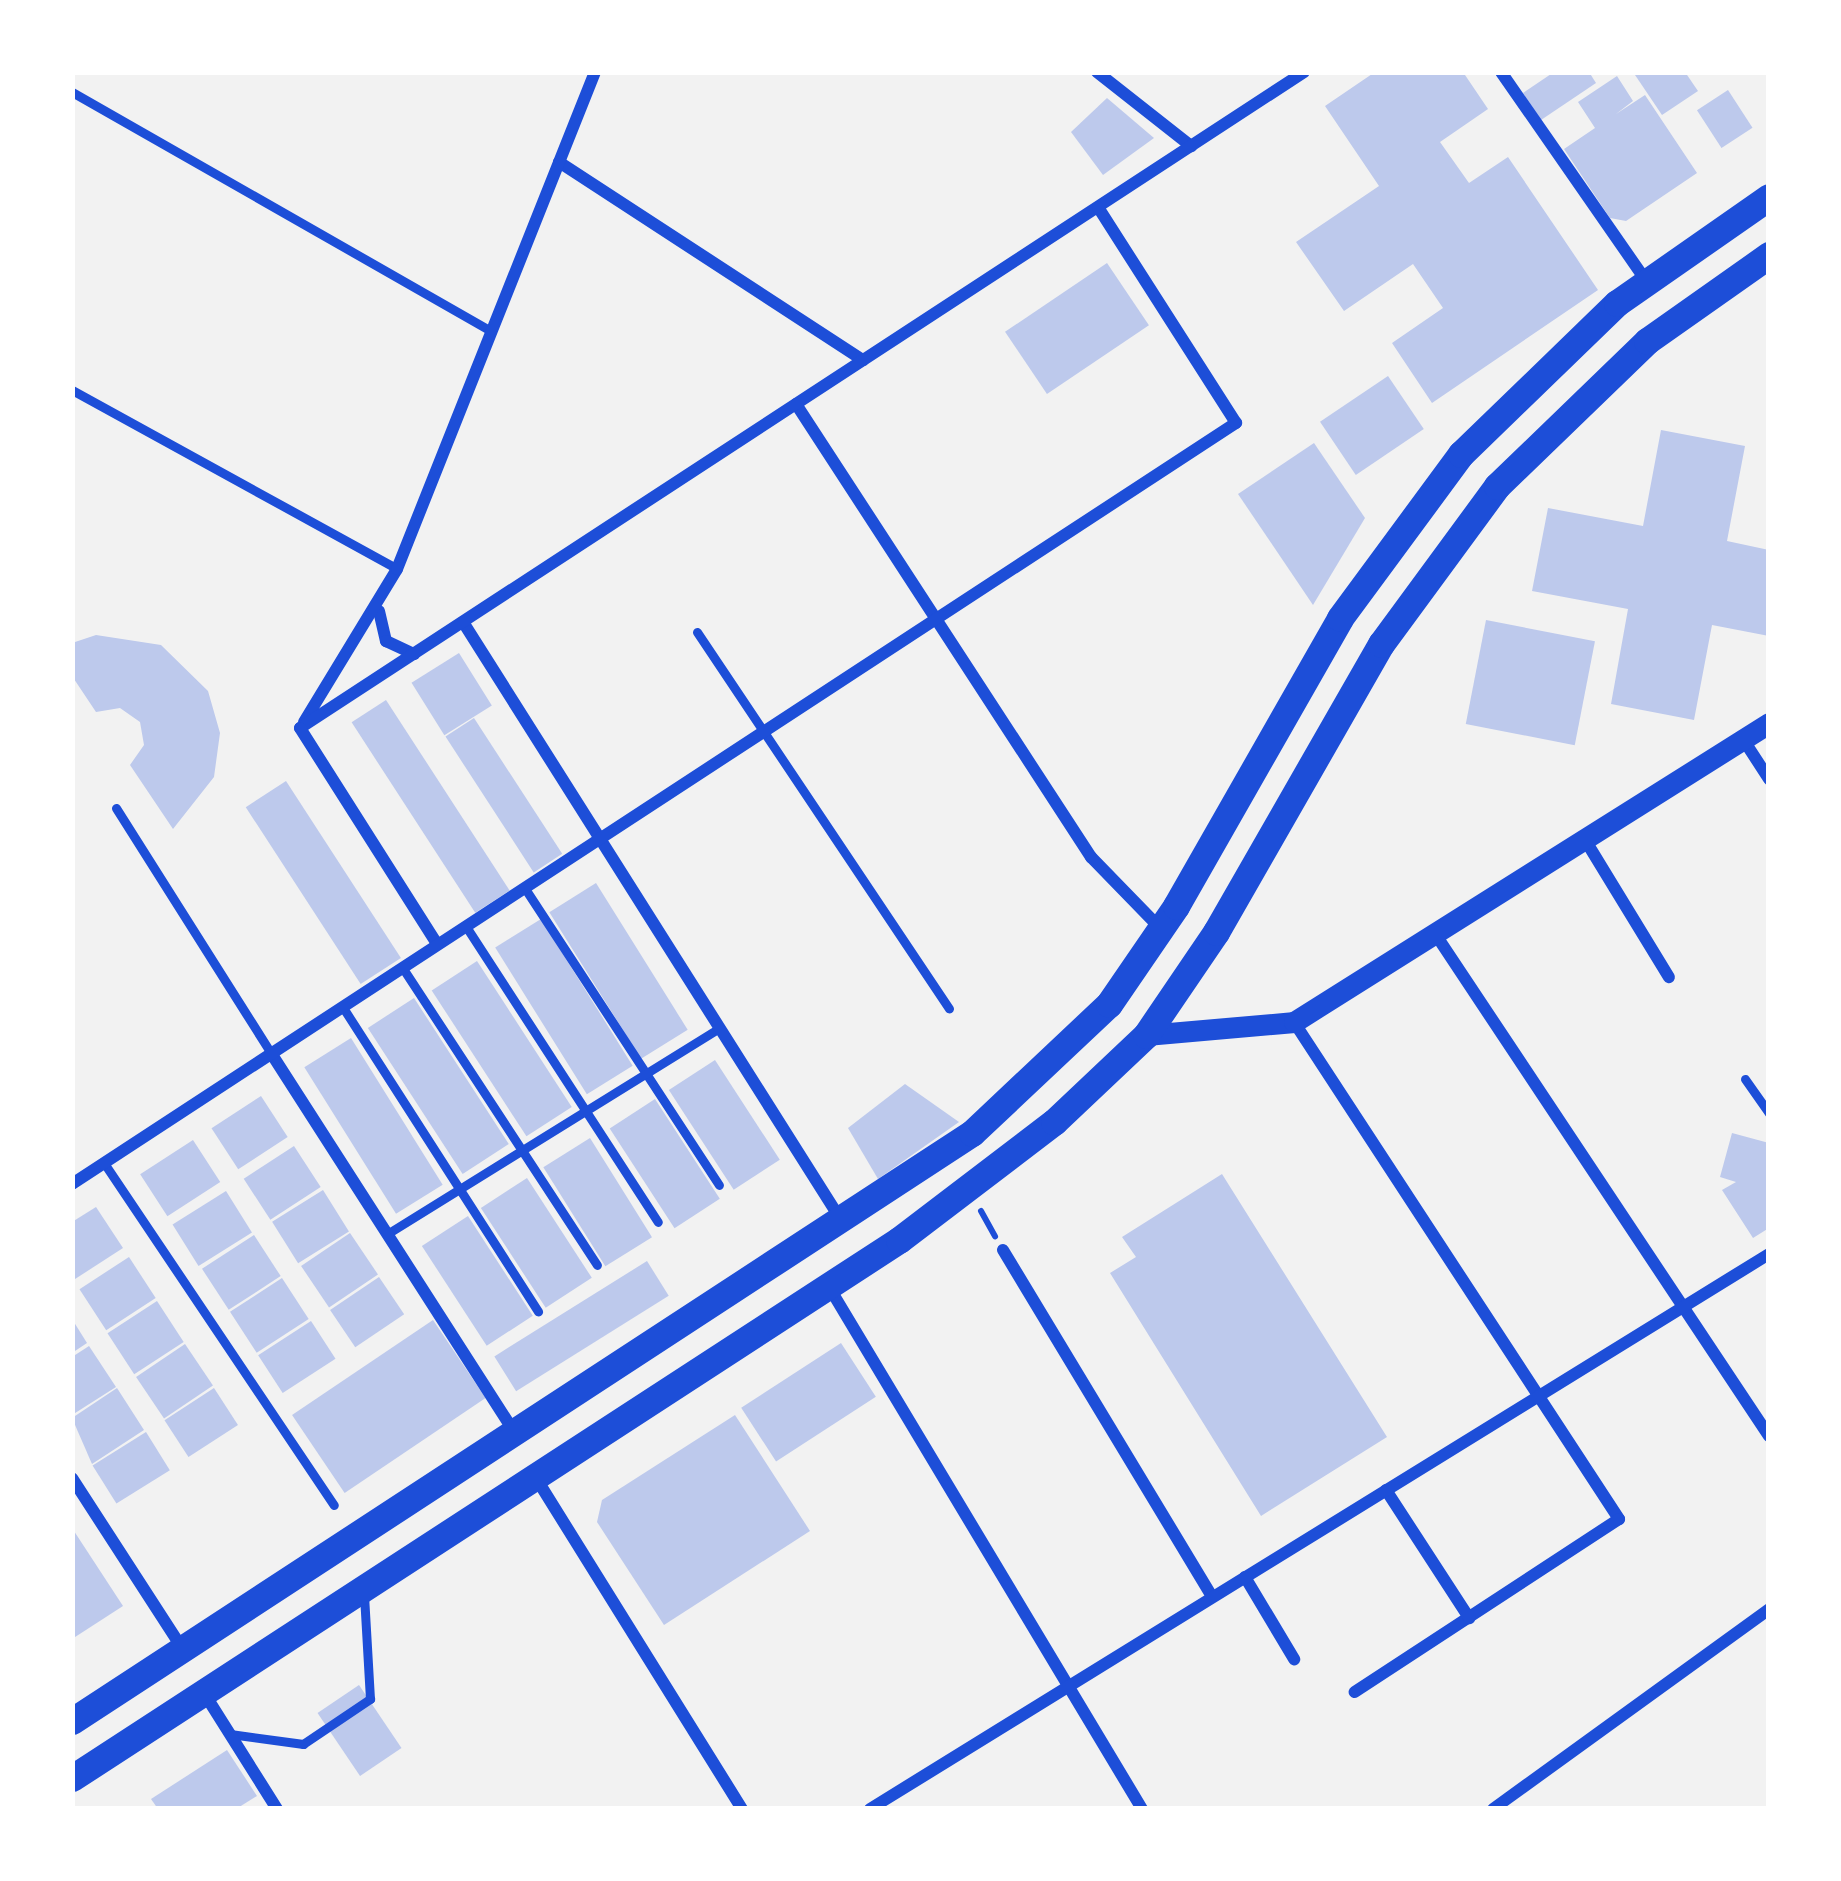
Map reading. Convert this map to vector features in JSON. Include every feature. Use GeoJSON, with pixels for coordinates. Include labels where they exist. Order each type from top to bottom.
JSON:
{"type":"FeatureCollection","features":[{"type":"Feature","properties":{"kind":"main road"},"geometry":{"type":"LineString","coordinates":[[72,1721],[842,1221],[1006,1102],[1109,1004],[1160,928],[1396,533],[1536,375],[1647,283],[1769,197]]}},
{"type":"Feature","properties":{"kind":"main road"},"geometry":{"type":"LineString","coordinates":[[72,1778],[968,1191],[1145,1036],[1216,932],[1435,562],[1569,410],[1647,340],[1769,255]]}},
{"type":"Feature","properties":{"kind":"street"},"geometry":{"type":"LineString","coordinates":[[300,728],[379,610],[398,569],[595,72]]}},
{"type":"Feature","properties":{"kind":"street"},"geometry":{"type":"LineString","coordinates":[[1097,72],[1191,146]]}},
{"type":"Feature","properties":{"kind":"street"},"geometry":{"type":"LineString","coordinates":[[300,728],[1304,72]]}},
{"type":"Feature","properties":{"kind":"street"},"geometry":{"type":"LineString","coordinates":[[1501,72],[1647,283]]}},
{"type":"Feature","properties":{"kind":"street"},"geometry":{"type":"LineString","coordinates":[[559,162],[863,360]]}},
{"type":"Feature","properties":{"kind":"street"},"geometry":{"type":"LineString","coordinates":[[72,1184],[932,617],[1236,423],[1098,207]]}},
{"type":"Feature","properties":{"kind":"street"},"geometry":{"type":"LineString","coordinates":[[796,404],[1091,857],[1160,928]]}},
{"type":"Feature","properties":{"kind":"street"},"geometry":{"type":"LineString","coordinates":[[379,610],[386,641],[413,654]]}},
{"type":"Feature","properties":{"kind":"street"},"geometry":{"type":"LineString","coordinates":[[463,622],[842,1221]]}},
{"type":"Feature","properties":{"kind":"street"},"geometry":{"type":"LineString","coordinates":[[1145,1036],[1294,1022],[1769,723]]}},
{"type":"Feature","properties":{"kind":"street"},"geometry":{"type":"LineString","coordinates":[[300,728],[437,944]]}},
{"type":"Feature","properties":{"kind":"street"},"geometry":{"type":"LineString","coordinates":[[1743,739],[1769,779]]}},
{"type":"Feature","properties":{"kind":"street"},"geometry":{"type":"LineString","coordinates":[[1584,838],[1669,976]]}},
{"type":"Feature","properties":{"kind":"street"},"geometry":{"type":"LineString","coordinates":[[1433,931],[1769,1436]]}},
{"type":"Feature","properties":{"kind":"street"},"geometry":{"type":"LineString","coordinates":[[1294,1022],[1618,1519],[1355,1692]]}},
{"type":"Feature","properties":{"kind":"street"},"geometry":{"type":"LineString","coordinates":[[271,1053],[515,1433]]}},
{"type":"Feature","properties":{"kind":"street"},"geometry":{"type":"LineString","coordinates":[[1003,1250],[1212,1597]]}},
{"type":"Feature","properties":{"kind":"street"},"geometry":{"type":"LineString","coordinates":[[870,1809],[1769,1254]]}},
{"type":"Feature","properties":{"kind":"street"},"geometry":{"type":"LineString","coordinates":[[829,1286],[1142,1809]]}},
{"type":"Feature","properties":{"kind":"street"},"geometry":{"type":"LineString","coordinates":[[536,1477],[742,1809]]}},
{"type":"Feature","properties":{"kind":"street"},"geometry":{"type":"LineString","coordinates":[[72,1478],[183,1649]]}},
{"type":"Feature","properties":{"kind":"street"},"geometry":{"type":"LineString","coordinates":[[1386,1490],[1469,1618]]}},
{"type":"Feature","properties":{"kind":"street"},"geometry":{"type":"LineString","coordinates":[[1245,1577],[1294,1659]]}},
{"type":"Feature","properties":{"kind":"street"},"geometry":{"type":"LineString","coordinates":[[1493,1809],[1769,1609]]}},
{"type":"Feature","properties":{"kind":"street"},"geometry":{"type":"LineString","coordinates":[[204,1692],[277,1809]]}},
{"type":"Feature","properties":{"kind":"lane"},"geometry":{"type":"LineString","coordinates":[[72,92],[491,331]]}},
{"type":"Feature","properties":{"kind":"lane"},"geometry":{"type":"LineString","coordinates":[[72,390],[398,569]]}},
{"type":"Feature","properties":{"kind":"lane"},"geometry":{"type":"LineString","coordinates":[[698,632],[949,1008]]}},
{"type":"Feature","properties":{"kind":"lane"},"geometry":{"type":"LineString","coordinates":[[116,808],[271,1053]]}},
{"type":"Feature","properties":{"kind":"lane"},"geometry":{"type":"LineString","coordinates":[[524,886],[719,1186]]}},
{"type":"Feature","properties":{"kind":"lane"},"geometry":{"type":"LineString","coordinates":[[466,925],[658,1222]]}},
{"type":"Feature","properties":{"kind":"lane"},"geometry":{"type":"LineString","coordinates":[[402,967],[597,1265]]}},
{"type":"Feature","properties":{"kind":"lane"},"geometry":{"type":"LineString","coordinates":[[342,1006],[538,1311]]}},
{"type":"Feature","properties":{"kind":"lane"},"geometry":{"type":"LineString","coordinates":[[387,1234],[719,1028]]}},
{"type":"Feature","properties":{"kind":"lane"},"geometry":{"type":"LineString","coordinates":[[1745,1079],[1769,1113]]}},
{"type":"Feature","properties":{"kind":"lane"},"geometry":{"type":"LineString","coordinates":[[104,1163],[334,1505]]}},
{"type":"Feature","properties":{"kind":"lane"},"geometry":{"type":"LineString","coordinates":[[230,1734],[303,1744],[370,1699],[363,1589]]}},
{"type":"Feature","properties":{"kind":"path"},"geometry":{"type":"LineString","coordinates":[[968,1191],[1003,1250]]}},
{"type":"Feature","properties":{"kind":"building"},"geometry":{"type":"Polygon","coordinates":[[[1375,72],[1463,72],[1488,109],[1440,142],[1469,183],[1508,157],[1598,290],[1432,403],[1392,343],[1443,308],[1413,264],[1344,311],[1296,242],[1379,186],[1325,106],[1375,72]]]}},
{"type":"Feature","properties":{"kind":"building"},"geometry":{"type":"Polygon","coordinates":[[[1554,72],[1589,72],[1596,83],[1541,120],[1523,93],[1554,72]]]}},
{"type":"Feature","properties":{"kind":"building"},"geometry":{"type":"Polygon","coordinates":[[[1633,72],[1685,72],[1698,91],[1662,115],[1633,72]]]}},
{"type":"Feature","properties":{"kind":"building"},"geometry":{"type":"Polygon","coordinates":[[[1617,76],[1633,101],[1616,114],[1645,95],[1697,173],[1626,221],[1610,218],[1564,149],[1595,128],[1578,102],[1617,76]]]}},
{"type":"Feature","properties":{"kind":"building"},"geometry":{"type":"Polygon","coordinates":[[[1728,90],[1753,128],[1721,148],[1697,110],[1728,90]]]}},
{"type":"Feature","properties":{"kind":"building"},"geometry":{"type":"Polygon","coordinates":[[[1107,98],[1154,138],[1103,175],[1071,132],[1107,98]]]}},
{"type":"Feature","properties":{"kind":"building"},"geometry":{"type":"Polygon","coordinates":[[[1107,263],[1149,325],[1047,394],[1005,332],[1107,263]]]}},
{"type":"Feature","properties":{"kind":"building"},"geometry":{"type":"Polygon","coordinates":[[[1388,376],[1424,429],[1356,475],[1320,422],[1388,376]]]}},
{"type":"Feature","properties":{"kind":"building"},"geometry":{"type":"Polygon","coordinates":[[[1661,430],[1745,446],[1727,541],[1769,550],[1769,636],[1712,625],[1694,720],[1611,704],[1628,609],[1532,591],[1548,508],[1643,526],[1661,430]]]}},
{"type":"Feature","properties":{"kind":"building"},"geometry":{"type":"Polygon","coordinates":[[[1314,443],[1365,518],[1313,605],[1238,494],[1314,443]]]}},
{"type":"Feature","properties":{"kind":"building"},"geometry":{"type":"Polygon","coordinates":[[[1486,620],[1595,641],[1575,745],[1466,724],[1486,620]]]}},
{"type":"Feature","properties":{"kind":"building"},"geometry":{"type":"Polygon","coordinates":[[[96,635],[161,645],[208,691],[220,733],[214,777],[173,829],[130,765],[144,745],[140,722],[120,708],[96,712],[72,676],[72,643],[96,635]]]}},
{"type":"Feature","properties":{"kind":"building"},"geometry":{"type":"Polygon","coordinates":[[[459,653],[492,706],[444,735],[412,683],[459,653]]]}},
{"type":"Feature","properties":{"kind":"building"},"geometry":{"type":"Polygon","coordinates":[[[386,700],[510,890],[475,913],[352,722],[386,700]]]}},
{"type":"Feature","properties":{"kind":"building"},"geometry":{"type":"Polygon","coordinates":[[[474,718],[562,854],[534,872],[445,737],[474,718]]]}},
{"type":"Feature","properties":{"kind":"building"},"geometry":{"type":"Polygon","coordinates":[[[286,781],[401,958],[361,984],[246,807],[286,781]]]}},
{"type":"Feature","properties":{"kind":"building"},"geometry":{"type":"Polygon","coordinates":[[[596,883],[688,1030],[641,1059],[549,912],[596,883]]]}},
{"type":"Feature","properties":{"kind":"building"},"geometry":{"type":"Polygon","coordinates":[[[541,919],[633,1066],[587,1094],[495,948],[541,919]]]}},
{"type":"Feature","properties":{"kind":"building"},"geometry":{"type":"Polygon","coordinates":[[[477,961],[572,1107],[526,1136],[432,990],[477,961]]]}},
{"type":"Feature","properties":{"kind":"building"},"geometry":{"type":"Polygon","coordinates":[[[414,998],[509,1144],[463,1174],[368,1028],[414,998]]]}},
{"type":"Feature","properties":{"kind":"building"},"geometry":{"type":"Polygon","coordinates":[[[351,1038],[443,1185],[396,1214],[304,1067],[351,1038]]]}},
{"type":"Feature","properties":{"kind":"building"},"geometry":{"type":"Polygon","coordinates":[[[715,1060],[780,1160],[734,1190],[669,1090],[715,1060]]]}},
{"type":"Feature","properties":{"kind":"building"},"geometry":{"type":"Polygon","coordinates":[[[905,1084],[959,1122],[878,1179],[848,1128],[905,1084]]]}},
{"type":"Feature","properties":{"kind":"building"},"geometry":{"type":"Polygon","coordinates":[[[261,1096],[288,1137],[238,1169],[212,1128],[261,1096]]]}},
{"type":"Feature","properties":{"kind":"building"},"geometry":{"type":"Polygon","coordinates":[[[655,1099],[720,1199],[675,1228],[610,1128],[655,1099]]]}},
{"type":"Feature","properties":{"kind":"building"},"geometry":{"type":"Polygon","coordinates":[[[1732,1133],[1769,1143],[1769,1228],[1753,1238],[1722,1190],[1736,1182],[1720,1177],[1732,1133]]]}},
{"type":"Feature","properties":{"kind":"building"},"geometry":{"type":"Polygon","coordinates":[[[590,1138],[652,1237],[605,1266],[543,1167],[590,1138]]]}},
{"type":"Feature","properties":{"kind":"building"},"geometry":{"type":"Polygon","coordinates":[[[193,1140],[220,1182],[167,1216],[140,1174],[193,1140]]]}},
{"type":"Feature","properties":{"kind":"building"},"geometry":{"type":"Polygon","coordinates":[[[294,1146],[321,1187],[270,1220],[244,1179],[294,1146]]]}},
{"type":"Feature","properties":{"kind":"building"},"geometry":{"type":"Polygon","coordinates":[[[1222,1174],[1387,1437],[1261,1516],[1110,1273],[1136,1257],[1122,1237],[1222,1174]]]}},
{"type":"Feature","properties":{"kind":"building"},"geometry":{"type":"Polygon","coordinates":[[[527,1178],[592,1278],[546,1308],[481,1208],[527,1178]]]}},
{"type":"Feature","properties":{"kind":"building"},"geometry":{"type":"Polygon","coordinates":[[[323,1190],[349,1232],[298,1263],[272,1222],[323,1190]]]}},
{"type":"Feature","properties":{"kind":"building"},"geometry":{"type":"Polygon","coordinates":[[[226,1191],[252,1233],[199,1266],[173,1224],[226,1191]]]}},
{"type":"Feature","properties":{"kind":"building"},"geometry":{"type":"Polygon","coordinates":[[[96,1207],[123,1248],[72,1281],[72,1222],[96,1207]]]}},
{"type":"Feature","properties":{"kind":"building"},"geometry":{"type":"Polygon","coordinates":[[[468,1216],[533,1316],[487,1346],[422,1246],[468,1216]]]}},
{"type":"Feature","properties":{"kind":"building"},"geometry":{"type":"Polygon","coordinates":[[[350,1233],[378,1274],[329,1307],[301,1266],[350,1233]]]}},
{"type":"Feature","properties":{"kind":"building"},"geometry":{"type":"Polygon","coordinates":[[[254,1235],[281,1276],[229,1310],[202,1269],[254,1235]]]}},
{"type":"Feature","properties":{"kind":"building"},"geometry":{"type":"Polygon","coordinates":[[[129,1257],[156,1298],[106,1330],[80,1289],[129,1257]]]}},
{"type":"Feature","properties":{"kind":"building"},"geometry":{"type":"Polygon","coordinates":[[[647,1261],[669,1296],[516,1391],[494,1356],[647,1261]]]}},
{"type":"Feature","properties":{"kind":"building"},"geometry":{"type":"Polygon","coordinates":[[[379,1277],[404,1314],[355,1347],[330,1310],[379,1277]]]}},
{"type":"Feature","properties":{"kind":"building"},"geometry":{"type":"Polygon","coordinates":[[[282,1278],[309,1319],[257,1353],[230,1312],[282,1278]]]}},
{"type":"Feature","properties":{"kind":"building"},"geometry":{"type":"Polygon","coordinates":[[[157,1301],[184,1342],[134,1374],[108,1333],[157,1301]]]}},
{"type":"Feature","properties":{"kind":"building"},"geometry":{"type":"Polygon","coordinates":[[[72,1319],[87,1343],[72,1353],[72,1319]]]}},
{"type":"Feature","properties":{"kind":"building"},"geometry":{"type":"Polygon","coordinates":[[[433,1320],[486,1398],[345,1493],[292,1415],[433,1320]]]}},
{"type":"Feature","properties":{"kind":"building"},"geometry":{"type":"Polygon","coordinates":[[[311,1321],[336,1359],[283,1393],[258,1355],[311,1321]]]}},
{"type":"Feature","properties":{"kind":"building"},"geometry":{"type":"Polygon","coordinates":[[[841,1343],[876,1397],[776,1461],[741,1408],[841,1343]]]}},
{"type":"Feature","properties":{"kind":"building"},"geometry":{"type":"Polygon","coordinates":[[[185,1344],[213,1385],[164,1418],[136,1377],[185,1344]]]}},
{"type":"Feature","properties":{"kind":"building"},"geometry":{"type":"Polygon","coordinates":[[[89,1346],[116,1387],[72,1415],[72,1357],[89,1346]]]}},
{"type":"Feature","properties":{"kind":"building"},"geometry":{"type":"Polygon","coordinates":[[[117,1388],[144,1430],[92,1464],[72,1418],[117,1388]]]}},
{"type":"Feature","properties":{"kind":"building"},"geometry":{"type":"Polygon","coordinates":[[[214,1388],[238,1425],[188,1457],[165,1420],[214,1388]]]}},
{"type":"Feature","properties":{"kind":"building"},"geometry":{"type":"Polygon","coordinates":[[[735,1415],[810,1531],[664,1625],[597,1522],[602,1500],[735,1415]]]}},
{"type":"Feature","properties":{"kind":"building"},"geometry":{"type":"Polygon","coordinates":[[[146,1432],[170,1470],[116,1504],[93,1465],[146,1432]]]}},
{"type":"Feature","properties":{"kind":"building"},"geometry":{"type":"Polygon","coordinates":[[[72,1528],[123,1606],[72,1639],[72,1528]]]}},
{"type":"Feature","properties":{"kind":"building"},"geometry":{"type":"Polygon","coordinates":[[[359,1685],[401,1748],[360,1776],[318,1713],[359,1685]]]}},
{"type":"Feature","properties":{"kind":"building"},"geometry":{"type":"Polygon","coordinates":[[[227,1750],[257,1796],[236,1809],[158,1809],[151,1799],[227,1750]]]}}]}
